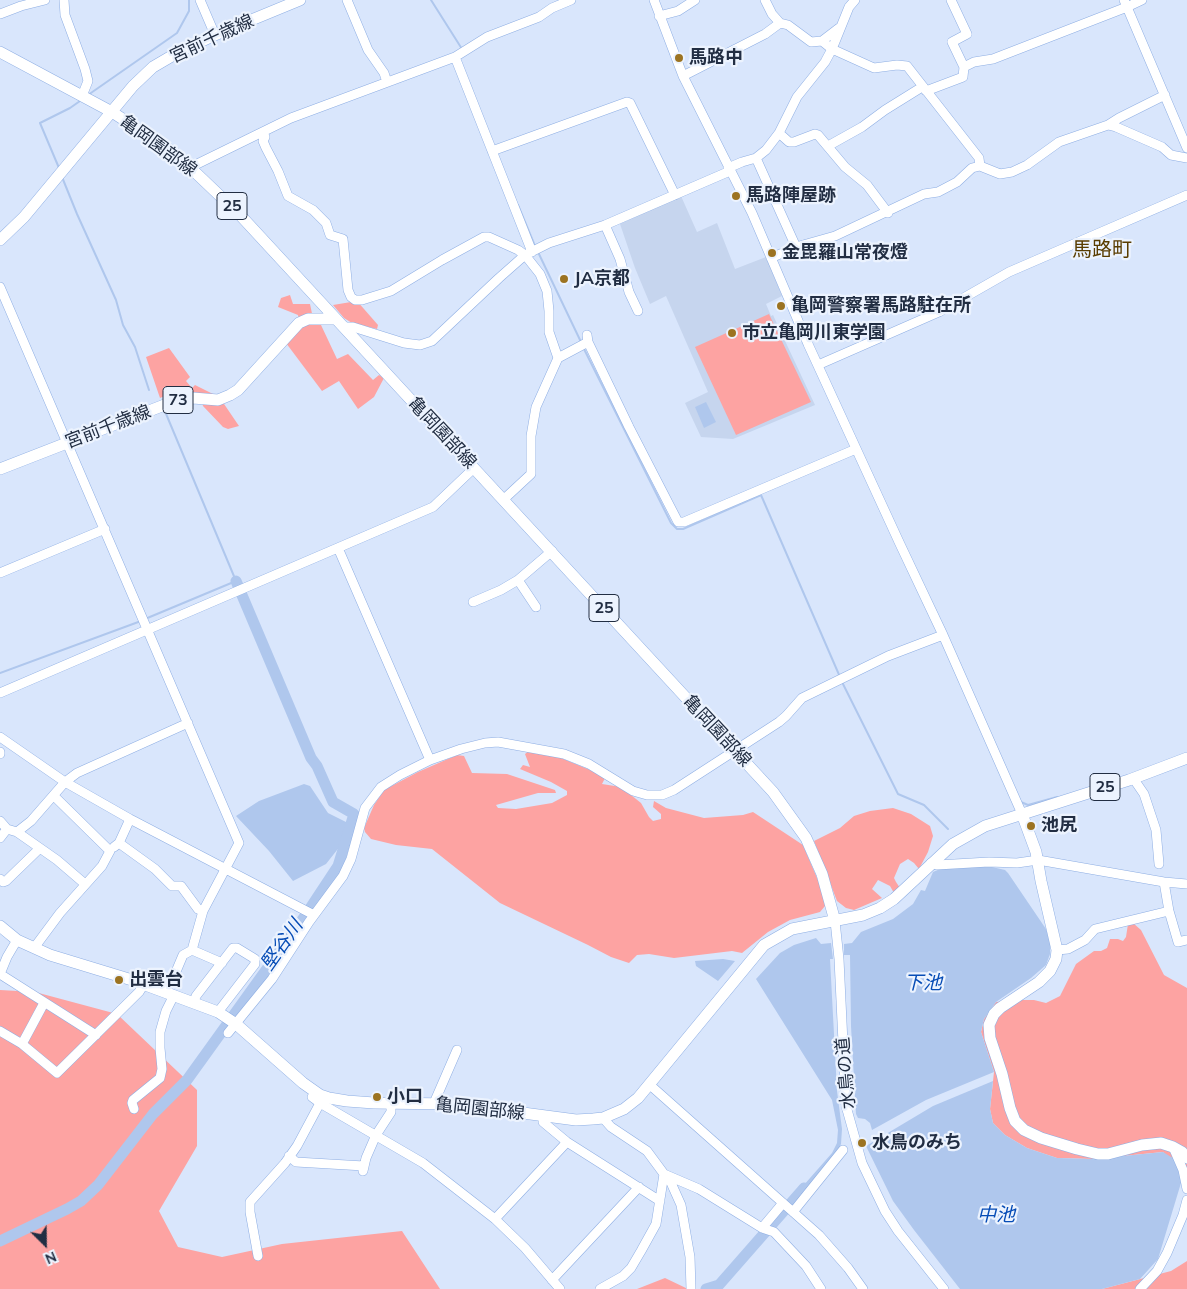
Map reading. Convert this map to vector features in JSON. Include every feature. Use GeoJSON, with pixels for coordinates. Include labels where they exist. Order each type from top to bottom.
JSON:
{"type":"FeatureCollection","features":[{"type":"Feature","properties":{"kind":"main road","name":"宮前千歳線"},"geometry":{"type":"LineString","coordinates":[[112,112],[133,86],[153,67],[182,50],[300,0]]}},
{"type":"Feature","properties":{"kind":"main road"},"geometry":{"type":"LineString","coordinates":[[0,52],[112,112]]}},
{"type":"Feature","properties":{"kind":"main road","name":"亀岡園部線"},"geometry":{"type":"LineString","coordinates":[[0,240],[24,217],[112,112],[175,153],[241,216],[773,792],[806,838],[822,874],[835,921]]}},
{"type":"Feature","properties":{"kind":"main road","name":"宮前千歳線"},"geometry":{"type":"LineString","coordinates":[[0,469],[167,404],[193,398],[218,400],[230,396],[238,390],[299,323],[308,319],[340,323]]}},
{"type":"Feature","properties":{"kind":"main road","name":"亀岡園部線"},"geometry":{"type":"LineString","coordinates":[[0,926],[17,940],[50,955],[144,984],[218,1012],[236,1024],[318,1098],[487,1107],[576,1120],[603,1118],[624,1109],[638,1098],[764,945],[792,929],[863,915],[880,908],[894,898],[953,844],[986,826],[1133,778],[1187,758]]}},
{"type":"Feature","properties":{"kind":"main road"},"geometry":{"type":"LineString","coordinates":[[1022,814],[1038,860],[1040,881],[1057,950],[1056,959],[1050,971],[1039,982],[1000,1008],[994,1014],[989,1025],[990,1038],[1015,1121],[1024,1130],[1041,1138],[1098,1154],[1114,1153],[1142,1145],[1160,1143],[1182,1152],[1187,1158]]}},
{"type":"Feature","properties":{"kind":"street"},"geometry":{"type":"LineString","coordinates":[[0,14],[45,0]]}},
{"type":"Feature","properties":{"kind":"street"},"geometry":{"type":"LineString","coordinates":[[64,0],[65,15],[88,81],[85,98]]}},
{"type":"Feature","properties":{"kind":"street"},"geometry":{"type":"LineString","coordinates":[[200,0],[215,35]]}},
{"type":"Feature","properties":{"kind":"street"},"geometry":{"type":"LineString","coordinates":[[347,0],[368,50],[384,74],[387,82]]}},
{"type":"Feature","properties":{"kind":"street"},"geometry":{"type":"LineString","coordinates":[[191,167],[291,118],[455,57],[487,37],[539,17],[550,4],[571,0]]}},
{"type":"Feature","properties":{"kind":"street"},"geometry":{"type":"LineString","coordinates":[[654,0],[683,76],[752,213],[856,449],[943,635],[1022,814]]}},
{"type":"Feature","properties":{"kind":"street"},"geometry":{"type":"LineString","coordinates":[[659,16],[678,11],[695,0]]}},
{"type":"Feature","properties":{"kind":"street"},"geometry":{"type":"LineString","coordinates":[[340,323],[404,344],[420,345],[432,341],[499,278],[529,254],[549,243],[605,225],[675,195],[742,162],[756,158],[766,150],[779,133],[797,97],[825,62],[832,50],[849,7],[855,0]]}},
{"type":"Feature","properties":{"kind":"street"},"geometry":{"type":"LineString","coordinates":[[828,146],[862,127],[885,110],[924,89],[963,77],[964,68],[952,42],[967,34],[951,0]]}},
{"type":"Feature","properties":{"kind":"street"},"geometry":{"type":"LineString","coordinates":[[964,68],[974,62],[993,59],[1126,4],[1142,0]]}},
{"type":"Feature","properties":{"kind":"street"},"geometry":{"type":"LineString","coordinates":[[766,1],[772,14],[780,23],[788,25],[811,42],[822,41],[840,28]]}},
{"type":"Feature","properties":{"kind":"street"},"geometry":{"type":"LineString","coordinates":[[1126,4],[1187,148]]}},
{"type":"Feature","properties":{"kind":"street"},"geometry":{"type":"LineString","coordinates":[[683,76],[765,34],[780,23]]}},
{"type":"Feature","properties":{"kind":"street"},"geometry":{"type":"LineString","coordinates":[[822,41],[832,50],[874,68],[897,64],[908,66],[978,158],[980,166]]}},
{"type":"Feature","properties":{"kind":"street"},"geometry":{"type":"LineString","coordinates":[[455,57],[494,150],[529,254],[544,283],[550,311],[549,332],[558,358]]}},
{"type":"Feature","properties":{"kind":"street"},"geometry":{"type":"LineString","coordinates":[[771,258],[796,247],[835,236],[888,213],[924,194],[938,192],[956,182],[972,168],[980,166],[1000,174],[1012,172],[1027,165],[1059,142],[1108,125],[1165,96]]}},
{"type":"Feature","properties":{"kind":"street"},"geometry":{"type":"LineString","coordinates":[[494,150],[627,102],[630,103],[675,195]]}},
{"type":"Feature","properties":{"kind":"street"},"geometry":{"type":"LineString","coordinates":[[1108,125],[1162,147],[1171,156],[1187,158]]}},
{"type":"Feature","properties":{"kind":"street"},"geometry":{"type":"LineString","coordinates":[[263,132],[265,137],[263,141],[288,196],[313,210],[326,223],[330,235],[334,237],[340,236],[343,239],[348,290],[351,297],[355,300],[362,300],[390,291],[484,237],[489,237],[529,254]]}},
{"type":"Feature","properties":{"kind":"street"},"geometry":{"type":"LineString","coordinates":[[779,133],[789,142],[815,134],[828,146],[845,167],[867,186],[888,213]]}},
{"type":"Feature","properties":{"kind":"street"},"geometry":{"type":"LineString","coordinates":[[756,158],[796,247]]}},
{"type":"Feature","properties":{"kind":"street"},"geometry":{"type":"LineString","coordinates":[[818,364],[939,312],[1009,272],[1187,195]]}},
{"type":"Feature","properties":{"kind":"street"},"geometry":{"type":"LineString","coordinates":[[605,225],[620,259],[629,292],[638,310]]}},
{"type":"Feature","properties":{"kind":"street"},"geometry":{"type":"LineString","coordinates":[[0,287],[239,843],[203,911],[192,950],[183,955],[175,974],[159,990]]}},
{"type":"Feature","properties":{"kind":"street"},"geometry":{"type":"LineString","coordinates":[[503,500],[531,474],[531,436],[536,407],[558,358],[588,339],[629,427],[678,522],[684,522],[856,449]]}},
{"type":"Feature","properties":{"kind":"street"},"geometry":{"type":"LineString","coordinates":[[0,693],[433,507],[474,468]]}},
{"type":"Feature","properties":{"kind":"street"},"geometry":{"type":"LineString","coordinates":[[0,573],[104,529]]}},
{"type":"Feature","properties":{"kind":"street"},"geometry":{"type":"LineString","coordinates":[[338,548],[430,760]]}},
{"type":"Feature","properties":{"kind":"street"},"geometry":{"type":"LineString","coordinates":[[473,602],[501,590],[518,580],[552,551]]}},
{"type":"Feature","properties":{"kind":"street"},"geometry":{"type":"LineString","coordinates":[[518,580],[536,606]]}},
{"type":"Feature","properties":{"kind":"street"},"geometry":{"type":"LineString","coordinates":[[228,1034],[272,979],[314,915],[343,876],[351,859],[365,808],[374,795],[388,783],[430,760],[461,749],[498,742],[564,754],[589,764],[633,791],[647,795],[662,795],[674,790],[786,716],[802,698],[888,656],[943,635]]}},
{"type":"Feature","properties":{"kind":"street"},"geometry":{"type":"LineString","coordinates":[[17,832],[54,796],[65,782],[85,769],[188,722]]}},
{"type":"Feature","properties":{"kind":"street"},"geometry":{"type":"LineString","coordinates":[[0,736],[65,782],[130,819],[314,915]]}},
{"type":"Feature","properties":{"kind":"street"},"geometry":{"type":"LineString","coordinates":[[1133,778],[1144,794],[1156,830],[1159,864]]}},
{"type":"Feature","properties":{"kind":"street"},"geometry":{"type":"LineString","coordinates":[[54,796],[110,851]]}},
{"type":"Feature","properties":{"kind":"street"},"geometry":{"type":"LineString","coordinates":[[34,948],[60,913],[102,866],[110,851],[119,842],[130,819]]}},
{"type":"Feature","properties":{"kind":"street"},"geometry":{"type":"LineString","coordinates":[[0,821],[7,829],[17,832],[57,860],[85,884]]}},
{"type":"Feature","properties":{"kind":"street"},"geometry":{"type":"LineString","coordinates":[[0,838],[7,829]]}},
{"type":"Feature","properties":{"kind":"street"},"geometry":{"type":"LineString","coordinates":[[119,842],[155,869],[172,886],[181,886],[198,908],[203,911]]}},
{"type":"Feature","properties":{"kind":"street"},"geometry":{"type":"LineString","coordinates":[[1,882],[6,881],[40,849]]}},
{"type":"Feature","properties":{"kind":"street"},"geometry":{"type":"LineString","coordinates":[[931,863],[937,865],[989,862],[1016,863],[1038,860],[1164,882],[1187,884]]}},
{"type":"Feature","properties":{"kind":"street"},"geometry":{"type":"LineString","coordinates":[[1164,882],[1169,911],[1178,942],[1187,940]]}},
{"type":"Feature","properties":{"kind":"street"},"geometry":{"type":"LineString","coordinates":[[1057,950],[1068,949],[1085,940],[1095,929],[1169,911]]}},
{"type":"Feature","properties":{"kind":"street","name":"水鳥の道"},"geometry":{"type":"LineString","coordinates":[[835,921],[838,940],[846,1106],[862,1163],[885,1211],[898,1231],[944,1289]]}},
{"type":"Feature","properties":{"kind":"street"},"geometry":{"type":"LineString","coordinates":[[17,940],[0,974],[96,1035]]}},
{"type":"Feature","properties":{"kind":"street"},"geometry":{"type":"LineString","coordinates":[[194,1002],[196,996],[233,948],[237,948],[255,959],[254,964],[218,1012]]}},
{"type":"Feature","properties":{"kind":"street"},"geometry":{"type":"LineString","coordinates":[[192,950],[222,963]]}},
{"type":"Feature","properties":{"kind":"street"},"geometry":{"type":"LineString","coordinates":[[0,1031],[22,1044],[57,1073],[139,992],[144,984]]}},
{"type":"Feature","properties":{"kind":"street"},"geometry":{"type":"LineString","coordinates":[[134,1109],[133,1100],[160,1078],[162,1069],[160,1032],[166,1011],[174,995]]}},
{"type":"Feature","properties":{"kind":"street"},"geometry":{"type":"LineString","coordinates":[[22,1044],[44,1003]]}},
{"type":"Feature","properties":{"kind":"street"},"geometry":{"type":"LineString","coordinates":[[434,1103],[457,1050]]}},
{"type":"Feature","properties":{"kind":"street"},"geometry":{"type":"LineString","coordinates":[[650,1084],[819,1235],[848,1268],[863,1289]]}},
{"type":"Feature","properties":{"kind":"street"},"geometry":{"type":"LineString","coordinates":[[258,1256],[250,1202],[289,1156],[318,1098],[423,1163],[495,1219],[525,1248],[560,1289]]}},
{"type":"Feature","properties":{"kind":"street"},"geometry":{"type":"LineString","coordinates":[[289,1156],[296,1162],[364,1169],[366,1158],[376,1135],[391,1112],[391,1103]]}},
{"type":"Feature","properties":{"kind":"street"},"geometry":{"type":"LineString","coordinates":[[544,1116],[543,1122],[567,1142],[660,1201]]}},
{"type":"Feature","properties":{"kind":"street"},"geometry":{"type":"LineString","coordinates":[[603,1118],[611,1127],[646,1151],[666,1175],[681,1205],[690,1258],[691,1289]]}},
{"type":"Feature","properties":{"kind":"street"},"geometry":{"type":"LineString","coordinates":[[495,1219],[567,1142]]}},
{"type":"Feature","properties":{"kind":"street"},"geometry":{"type":"LineString","coordinates":[[1172,1147],[1183,1170],[1187,1189]]}},
{"type":"Feature","properties":{"kind":"street"},"geometry":{"type":"LineString","coordinates":[[794,1212],[843,1150]]}},
{"type":"Feature","properties":{"kind":"street"},"geometry":{"type":"LineString","coordinates":[[600,1289],[623,1276],[631,1268],[656,1224],[666,1175]]}},
{"type":"Feature","properties":{"kind":"street"},"geometry":{"type":"LineString","coordinates":[[666,1175],[699,1189],[762,1228],[774,1232],[806,1266],[821,1289]]}},
{"type":"Feature","properties":{"kind":"street"},"geometry":{"type":"LineString","coordinates":[[552,1280],[639,1187]]}},
{"type":"Feature","properties":{"kind":"street"},"geometry":{"type":"LineString","coordinates":[[1140,1289],[1157,1271],[1167,1253],[1183,1215],[1187,1200]]}},
{"type":"Feature","properties":{"kind":"street"},"geometry":{"type":"LineString","coordinates":[[762,1228],[783,1203]]}},
{"type":"Feature","properties":{"kind":"shaded area","name":"市立亀岡川東学園"},"geometry":{"type":"Polygon","coordinates":[[[681,196],[697,232],[717,223],[735,269],[766,257],[782,296],[766,304],[815,405],[733,439],[701,437],[685,403],[708,392],[666,296],[650,304],[620,224],[681,196]]]}},
{"type":"Feature","properties":{"kind":"shaded area"},"geometry":{"type":"Polygon","coordinates":[[[290,295],[293,304],[310,304],[314,323],[321,325],[337,359],[348,354],[373,380],[379,375],[384,378],[374,397],[358,409],[339,381],[322,391],[286,343],[301,328],[298,315],[278,307],[281,298],[290,295]]]}},
{"type":"Feature","properties":{"kind":"shaded area"},"geometry":{"type":"Polygon","coordinates":[[[357,301],[378,325],[377,329],[352,323],[344,318],[333,305],[357,301]]]}},
{"type":"Feature","properties":{"kind":"shaded area"},"geometry":{"type":"Polygon","coordinates":[[[769,314],[811,402],[736,435],[695,347],[769,314]]]}},
{"type":"Feature","properties":{"kind":"shaded area"},"geometry":{"type":"Polygon","coordinates":[[[169,348],[190,377],[186,381],[192,388],[195,385],[215,395],[170,400],[167,395],[160,398],[146,357],[169,348]]]}},
{"type":"Feature","properties":{"kind":"shaded area"},"geometry":{"type":"Polygon","coordinates":[[[222,401],[239,426],[228,429],[223,427],[202,403],[222,401]]]}},
{"type":"Feature","properties":{"kind":"shaded area"},"geometry":{"type":"Polygon","coordinates":[[[529,751],[561,758],[595,772],[605,778],[602,784],[621,787],[641,803],[653,821],[661,819],[661,814],[653,807],[654,801],[666,808],[704,818],[743,815],[753,812],[803,845],[823,892],[825,906],[820,912],[790,920],[768,932],[742,953],[732,951],[674,958],[649,954],[637,955],[629,963],[611,957],[500,903],[432,849],[396,845],[371,839],[365,832],[364,828],[374,805],[384,790],[418,772],[457,755],[464,756],[472,773],[507,774],[555,790],[556,793],[538,793],[496,805],[498,808],[516,809],[552,803],[567,795],[567,791],[551,782],[520,769],[523,765],[530,767],[525,754],[529,751]]]}},
{"type":"Feature","properties":{"kind":"shaded area"},"geometry":{"type":"Polygon","coordinates":[[[893,808],[911,814],[930,826],[933,836],[928,852],[919,869],[908,859],[900,864],[894,878],[900,888],[894,893],[890,886],[878,880],[872,889],[882,898],[854,910],[846,908],[837,901],[814,841],[840,828],[854,816],[870,811],[893,808]]]}},
{"type":"Feature","properties":{"kind":"shaded area"},"geometry":{"type":"Polygon","coordinates":[[[1133,923],[1141,930],[1164,975],[1187,988],[1187,1184],[1163,1152],[1093,1159],[1057,1158],[1027,1148],[1005,1135],[993,1123],[990,1109],[994,1072],[981,1032],[984,1019],[996,1002],[1034,1000],[1046,1003],[1060,996],[1076,964],[1094,951],[1101,951],[1107,948],[1110,939],[1123,941],[1126,937],[1128,924],[1133,923]]]}},
{"type":"Feature","properties":{"kind":"shaded area"},"geometry":{"type":"Polygon","coordinates":[[[0,990],[35,992],[117,1014],[197,1090],[197,1146],[159,1211],[178,1247],[222,1257],[282,1244],[402,1231],[440,1289],[0,1289],[0,990]]]}},
{"type":"Feature","properties":{"kind":"shaded area"},"geometry":{"type":"Polygon","coordinates":[[[1187,1261],[1187,1289],[1102,1289],[1171,1271],[1187,1261]]]}},
{"type":"Feature","properties":{"kind":"shaded area"},"geometry":{"type":"Polygon","coordinates":[[[665,1278],[688,1289],[637,1289],[665,1278]]]}},
{"type":"Feature","properties":{"kind":"water"},"geometry":{"type":"Polygon","coordinates":[[[706,402],[716,422],[704,428],[695,407],[706,402]]]}},
{"type":"Feature","properties":{"kind":"water"},"geometry":{"type":"Polygon","coordinates":[[[304,784],[310,786],[328,813],[348,823],[341,845],[326,864],[293,881],[269,851],[236,816],[259,801],[304,784]]]}},
{"type":"Feature","properties":{"kind":"water","name":"下池"},"geometry":{"type":"Polygon","coordinates":[[[979,864],[1005,870],[1046,929],[1050,940],[1050,954],[1046,965],[1031,978],[996,1002],[984,1019],[981,1032],[994,1072],[926,1100],[872,1130],[870,1123],[865,1119],[858,1118],[856,1114],[851,1026],[850,955],[844,955],[844,944],[852,943],[861,932],[893,919],[913,904],[921,890],[925,891],[933,872],[940,869],[979,864]]]}},
{"type":"Feature","properties":{"kind":"water"},"geometry":{"type":"Polygon","coordinates":[[[816,938],[821,944],[831,943],[833,959],[830,959],[837,1091],[842,1129],[841,1144],[835,1156],[806,1189],[803,1186],[832,1153],[837,1143],[838,1130],[832,1100],[756,979],[780,953],[794,945],[816,938]]]}},
{"type":"Feature","properties":{"kind":"water"},"geometry":{"type":"Polygon","coordinates":[[[723,959],[735,961],[718,981],[696,966],[695,961],[723,959]]]}},
{"type":"Feature","properties":{"kind":"water","name":"中池"},"geometry":{"type":"Polygon","coordinates":[[[993,1081],[990,1109],[993,1123],[1005,1135],[1027,1148],[1057,1158],[1093,1159],[1163,1152],[1176,1160],[1184,1173],[1158,1259],[1140,1279],[1102,1289],[960,1289],[914,1230],[893,1201],[866,1146],[933,1106],[993,1081]]]}},
{"type":"Feature","properties":{"kind":"waterway"},"geometry":{"type":"LineString","coordinates":[[88,95],[177,33],[189,11],[189,0]]}},
{"type":"Feature","properties":{"kind":"waterway"},"geometry":{"type":"LineString","coordinates":[[431,0],[462,49]]}},
{"type":"Feature","properties":{"kind":"waterway"},"geometry":{"type":"LineString","coordinates":[[59,168],[40,123],[80,101]]}},
{"type":"Feature","properties":{"kind":"waterway"},"geometry":{"type":"LineString","coordinates":[[62,177],[116,300],[123,325],[135,347],[149,390]]}},
{"type":"Feature","properties":{"kind":"waterway"},"geometry":{"type":"LineString","coordinates":[[518,205],[535,246]]}},
{"type":"Feature","properties":{"kind":"waterway"},"geometry":{"type":"LineString","coordinates":[[538,252],[581,342]]}},
{"type":"Feature","properties":{"kind":"waterway"},"geometry":{"type":"LineString","coordinates":[[584,349],[671,523],[677,529],[683,529],[761,495],[840,677]]}},
{"type":"Feature","properties":{"kind":"waterway"},"geometry":{"type":"LineString","coordinates":[[145,619],[236,581],[164,409]]}},
{"type":"Feature","properties":{"kind":"waterway","name":"堅谷川"},"geometry":{"type":"LineString","coordinates":[[0,1241],[67,1209],[81,1201],[98,1185],[153,1114],[187,1080],[305,916],[338,866],[354,814],[333,802],[317,766],[311,758],[236,581]]}},
{"type":"Feature","properties":{"kind":"waterway"},"geometry":{"type":"LineString","coordinates":[[0,673],[141,621]]}},
{"type":"Feature","properties":{"kind":"waterway"},"geometry":{"type":"LineString","coordinates":[[842,682],[898,794],[924,805],[948,829]]}},
{"type":"Feature","properties":{"kind":"waterway"},"geometry":{"type":"LineString","coordinates":[[1021,802],[1028,805],[1057,797]]}},
{"type":"Feature","properties":{"kind":"waterway"},"geometry":{"type":"LineString","coordinates":[[706,1289],[719,1285],[804,1188]]}},
{"type":"Feature","properties":{"kind":"place","name":"馬路中"},"geometry":{"type":"Point","coordinates":[679,58]}},
{"type":"Feature","properties":{"kind":"place","name":"馬路陣屋跡"},"geometry":{"type":"Point","coordinates":[736,196]}},
{"type":"Feature","properties":{"kind":"place","name":"金毘羅山常夜燈"},"geometry":{"type":"Point","coordinates":[772,253]}},
{"type":"Feature","properties":{"kind":"place","name":"JA京都"},"geometry":{"type":"Point","coordinates":[564,279]}},
{"type":"Feature","properties":{"kind":"place","name":"亀岡警察署馬路駐在所"},"geometry":{"type":"Point","coordinates":[781,306]}},
{"type":"Feature","properties":{"kind":"place","name":"市立亀岡川東学園"},"geometry":{"type":"Point","coordinates":[732,333]}},
{"type":"Feature","properties":{"kind":"place","name":"池尻"},"geometry":{"type":"Point","coordinates":[1031,826]}},
{"type":"Feature","properties":{"kind":"place","name":"出雲台"},"geometry":{"type":"Point","coordinates":[119,980]}},
{"type":"Feature","properties":{"kind":"place","name":"小口"},"geometry":{"type":"Point","coordinates":[377,1097]}},
{"type":"Feature","properties":{"kind":"place","name":"水鳥のみち"},"geometry":{"type":"Point","coordinates":[862,1143]}},
{"type":"Feature","properties":{"kind":"district","name":"馬路町"},"geometry":{"type":"Point","coordinates":[1102,250]}}]}
